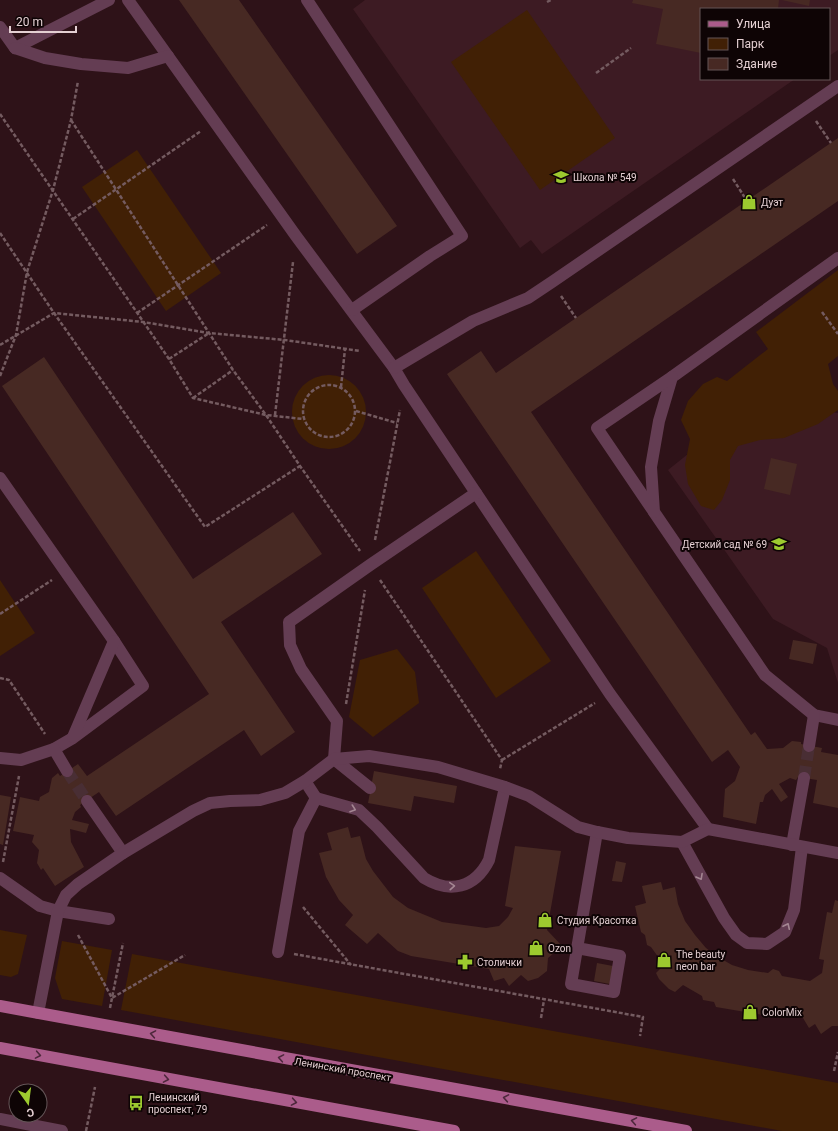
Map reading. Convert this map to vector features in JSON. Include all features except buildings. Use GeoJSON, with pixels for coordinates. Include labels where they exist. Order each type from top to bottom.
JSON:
{"type":"FeatureCollection","features":[{"type":"Feature","properties":{"kind":"main road","name":"Ленинский проспект"},"geometry":{"type":"LineString","coordinates":[[0,1006],[686,1131]]}},
{"type":"Feature","properties":{"kind":"main road"},"geometry":{"type":"LineString","coordinates":[[0,1048],[454,1131]]}},
{"type":"Feature","properties":{"kind":"street"},"geometry":{"type":"LineString","coordinates":[[15,48],[109,0]]}},
{"type":"Feature","properties":{"kind":"street"},"geometry":{"type":"LineString","coordinates":[[128,0],[296,236],[394,368],[610,694],[708,829]]}},
{"type":"Feature","properties":{"kind":"street"},"geometry":{"type":"LineString","coordinates":[[307,0],[462,236],[430,256],[352,310]]}},
{"type":"Feature","properties":{"kind":"street"},"geometry":{"type":"LineString","coordinates":[[0,27],[15,48],[45,58],[81,64],[128,68],[168,56]]}},
{"type":"Feature","properties":{"kind":"street"},"geometry":{"type":"LineString","coordinates":[[394,368],[473,321],[528,298],[838,86]]}},
{"type":"Feature","properties":{"kind":"street"},"geometry":{"type":"LineString","coordinates":[[838,258],[672,377],[597,428],[764,675],[814,715],[838,720]]}},
{"type":"Feature","properties":{"kind":"street"},"geometry":{"type":"LineString","coordinates":[[654,512],[652,467],[659,421],[672,377]]}},
{"type":"Feature","properties":{"kind":"street"},"geometry":{"type":"LineString","coordinates":[[0,478],[66,571],[143,686],[73,738],[54,749],[21,760],[0,758]]}},
{"type":"Feature","properties":{"kind":"street"},"geometry":{"type":"LineString","coordinates":[[334,759],[337,721],[301,669],[290,645],[289,622],[476,493]]}},
{"type":"Feature","properties":{"kind":"street"},"geometry":{"type":"LineString","coordinates":[[73,738],[114,641]]}},
{"type":"Feature","properties":{"kind":"street"},"geometry":{"type":"LineString","coordinates":[[809,746],[814,715]]}},
{"type":"Feature","properties":{"kind":"street"},"geometry":{"type":"LineString","coordinates":[[54,749],[67,771]]}},
{"type":"Feature","properties":{"kind":"street"},"geometry":{"type":"LineString","coordinates":[[38,1013],[58,911],[66,895],[78,884],[123,853],[193,811],[210,803],[260,800],[284,793],[305,781],[334,759],[369,756],[438,766],[529,796],[578,827],[628,838],[682,842],[708,829],[838,853]]}},
{"type":"Feature","properties":{"kind":"street"},"geometry":{"type":"LineString","coordinates":[[334,759],[370,788]]}},
{"type":"Feature","properties":{"kind":"street"},"geometry":{"type":"LineString","coordinates":[[682,842],[724,918],[736,935],[747,943],[767,944],[785,932],[794,910],[797,846],[804,778]]}},
{"type":"Feature","properties":{"kind":"street"},"geometry":{"type":"LineString","coordinates":[[305,781],[316,798],[359,810],[377,827],[424,878],[433,884],[444,887],[455,887],[466,884],[476,878],[484,870],[489,860],[505,787]]}},
{"type":"Feature","properties":{"kind":"street"},"geometry":{"type":"LineString","coordinates":[[278,952],[299,831],[316,798]]}},
{"type":"Feature","properties":{"kind":"street"},"geometry":{"type":"LineString","coordinates":[[87,800],[123,853]]}},
{"type":"Feature","properties":{"kind":"street"},"geometry":{"type":"LineString","coordinates":[[577,948],[620,956],[614,992],[571,984],[577,948],[597,832]]}},
{"type":"Feature","properties":{"kind":"street"},"geometry":{"type":"LineString","coordinates":[[0,878],[40,906],[58,911],[109,919]]}},
{"type":"Feature","properties":{"kind":"street"},"geometry":{"type":"LineString","coordinates":[[0,1119],[62,1131]]}},
{"type":"Feature","properties":{"kind":"path"},"geometry":{"type":"LineString","coordinates":[[547,2],[551,0]]}},
{"type":"Feature","properties":{"kind":"path"},"geometry":{"type":"LineString","coordinates":[[596,73],[631,48]]}},
{"type":"Feature","properties":{"kind":"path"},"geometry":{"type":"LineString","coordinates":[[0,376],[16,335],[27,272],[53,190],[71,120],[81,64]]}},
{"type":"Feature","properties":{"kind":"path"},"geometry":{"type":"LineString","coordinates":[[807,108],[831,143]]}},
{"type":"Feature","properties":{"kind":"path"},"geometry":{"type":"LineString","coordinates":[[0,114],[169,359],[193,398],[266,415],[303,419]]}},
{"type":"Feature","properties":{"kind":"path"},"geometry":{"type":"LineString","coordinates":[[71,120],[233,370],[370,565],[502,760],[610,694]]}},
{"type":"Feature","properties":{"kind":"path"},"geometry":{"type":"LineString","coordinates":[[73,219],[215,122]]}},
{"type":"Feature","properties":{"kind":"path"},"geometry":{"type":"LineString","coordinates":[[724,165],[747,201]]}},
{"type":"Feature","properties":{"kind":"path"},"geometry":{"type":"LineString","coordinates":[[137,313],[281,215]]}},
{"type":"Feature","properties":{"kind":"path"},"geometry":{"type":"LineString","coordinates":[[0,233],[54,313],[205,527],[300,466]]}},
{"type":"Feature","properties":{"kind":"path"},"geometry":{"type":"LineString","coordinates":[[275,415],[296,236]]}},
{"type":"Feature","properties":{"kind":"path"},"geometry":{"type":"LineString","coordinates":[[552,282],[576,318]]}},
{"type":"Feature","properties":{"kind":"path"},"geometry":{"type":"LineString","coordinates":[[822,312],[838,334]]}},
{"type":"Feature","properties":{"kind":"path"},"geometry":{"type":"LineString","coordinates":[[0,345],[54,313],[143,322],[209,333],[285,340],[384,354]]}},
{"type":"Feature","properties":{"kind":"path"},"geometry":{"type":"LineString","coordinates":[[169,359],[209,333]]}},
{"type":"Feature","properties":{"kind":"path"},"geometry":{"type":"LineString","coordinates":[[340,387],[345,349]]}},
{"type":"Feature","properties":{"kind":"path"},"geometry":{"type":"LineString","coordinates":[[193,398],[233,370]]}},
{"type":"Feature","properties":{"kind":"path"},"geometry":{"type":"LineString","coordinates":[[324,385],[332,385],[347,391],[352,397],[356,411],[354,420],[344,433],[336,437],[327,437],[318,435],[311,431],[303,419],[302,410],[304,402],[315,388],[324,385]]}},
{"type":"Feature","properties":{"kind":"path"},"geometry":{"type":"LineString","coordinates":[[337,721],[344,713],[404,385]]}},
{"type":"Feature","properties":{"kind":"path"},"geometry":{"type":"LineString","coordinates":[[356,411],[397,423]]}},
{"type":"Feature","properties":{"kind":"path"},"geometry":{"type":"LineString","coordinates":[[0,614],[66,571]]}},
{"type":"Feature","properties":{"kind":"path"},"geometry":{"type":"LineString","coordinates":[[0,678],[9,680],[42,728],[54,749]]}},
{"type":"Feature","properties":{"kind":"path"},"geometry":{"type":"LineString","coordinates":[[3,865],[21,760]]}},
{"type":"Feature","properties":{"kind":"path"},"geometry":{"type":"LineString","coordinates":[[287,902],[302,905],[351,965]]}},
{"type":"Feature","properties":{"kind":"path"},"geometry":{"type":"LineString","coordinates":[[78,935],[112,998]]}},
{"type":"Feature","properties":{"kind":"path"},"geometry":{"type":"LineString","coordinates":[[110,1008],[123,943]]}},
{"type":"Feature","properties":{"kind":"path"},"geometry":{"type":"LineString","coordinates":[[278,952],[644,1017],[640,1036]]}},
{"type":"Feature","properties":{"kind":"path"},"geometry":{"type":"LineString","coordinates":[[112,998],[186,955]]}},
{"type":"Feature","properties":{"kind":"path"},"geometry":{"type":"LineString","coordinates":[[541,1018],[544,1000]]}},
{"type":"Feature","properties":{"kind":"path"},"geometry":{"type":"LineString","coordinates":[[834,1071],[838,1052]]}},
{"type":"Feature","properties":{"kind":"path"},"geometry":{"type":"LineString","coordinates":[[86,1131],[95,1087]]}},
{"type":"Feature","properties":{"kind":"shaded area","name":"Школа № 549"},"geometry":{"type":"Polygon","coordinates":[[[365,0],[838,0],[838,50],[830,55],[830,8],[700,8],[700,80],[794,80],[542,254],[531,240],[520,248],[353,9],[365,0]]]}},
{"type":"Feature","properties":{"kind":"shaded area","name":"Детский сад № 69"},"geometry":{"type":"Polygon","coordinates":[[[758,398],[838,413],[838,683],[827,648],[773,619],[668,470],[758,398]]]}},
{"type":"Feature","properties":{"kind":"green space"},"geometry":{"type":"Polygon","coordinates":[[[527,10],[615,138],[540,190],[451,62],[527,10]]]}},
{"type":"Feature","properties":{"kind":"green space"},"geometry":{"type":"Polygon","coordinates":[[[137,150],[221,273],[166,311],[82,187],[137,150]]]}},
{"type":"Feature","properties":{"kind":"green space"},"geometry":{"type":"Polygon","coordinates":[[[838,270],[838,356],[828,364],[833,384],[838,391],[838,410],[818,424],[784,438],[760,440],[738,446],[730,460],[730,480],[722,500],[714,510],[701,506],[688,484],[685,465],[690,439],[681,420],[688,401],[703,384],[717,377],[727,381],[768,349],[756,332],[838,270]]]}},
{"type":"Feature","properties":{"kind":"green space"},"geometry":{"type":"Polygon","coordinates":[[[322,375],[336,375],[350,381],[360,391],[366,405],[366,419],[360,433],[350,443],[336,449],[322,449],[308,443],[298,433],[292,419],[292,405],[298,391],[308,381],[322,375]]]}},
{"type":"Feature","properties":{"kind":"green space"},"geometry":{"type":"Polygon","coordinates":[[[476,551],[551,661],[496,698],[422,588],[476,551]]]}},
{"type":"Feature","properties":{"kind":"green space"},"geometry":{"type":"Polygon","coordinates":[[[0,580],[35,633],[0,656],[0,580]]]}},
{"type":"Feature","properties":{"kind":"green space"},"geometry":{"type":"Polygon","coordinates":[[[397,649],[415,672],[419,703],[373,737],[349,717],[360,660],[397,649]]]}},
{"type":"Feature","properties":{"kind":"green space"},"geometry":{"type":"Polygon","coordinates":[[[0,930],[27,935],[18,974],[11,977],[0,975],[0,930]]]}},
{"type":"Feature","properties":{"kind":"green space"},"geometry":{"type":"Polygon","coordinates":[[[62,941],[112,950],[102,1006],[62,999],[55,978],[62,941]]]}},
{"type":"Feature","properties":{"kind":"green space"},"geometry":{"type":"Polygon","coordinates":[[[132,954],[838,1083],[838,1131],[782,1131],[121,1010],[132,954]]]}},
{"type":"Feature","properties":{"kind":"tunnel"},"geometry":{"type":"LineString","coordinates":[[804,778],[809,746]]}},
{"type":"Feature","properties":{"kind":"tunnel"},"geometry":{"type":"LineString","coordinates":[[67,771],[87,801]]}},
{"type":"Feature","properties":{"kind":"place","name":"Школа № 549"},"geometry":{"type":"Point","coordinates":[561,177]}},
{"type":"Feature","properties":{"kind":"place","name":"Дуэт"},"geometry":{"type":"Point","coordinates":[749,202]}},
{"type":"Feature","properties":{"kind":"place","name":"Детский сад № 69"},"geometry":{"type":"Point","coordinates":[779,544]}},
{"type":"Feature","properties":{"kind":"place","name":"Студия Красотка"},"geometry":{"type":"Point","coordinates":[545,920]}},
{"type":"Feature","properties":{"kind":"place","name":"Ozon"},"geometry":{"type":"Point","coordinates":[536,948]}},
{"type":"Feature","properties":{"kind":"place","name":"The beauty neon bar"},"geometry":{"type":"Point","coordinates":[664,960]}},
{"type":"Feature","properties":{"kind":"place","name":"Столички"},"geometry":{"type":"Point","coordinates":[465,962]}},
{"type":"Feature","properties":{"kind":"place","name":"ColorMix"},"geometry":{"type":"Point","coordinates":[750,1012]}},
{"type":"Feature","properties":{"kind":"place","name":"Ленинский проспект, 79"},"geometry":{"type":"Point","coordinates":[136,1103]}}]}
